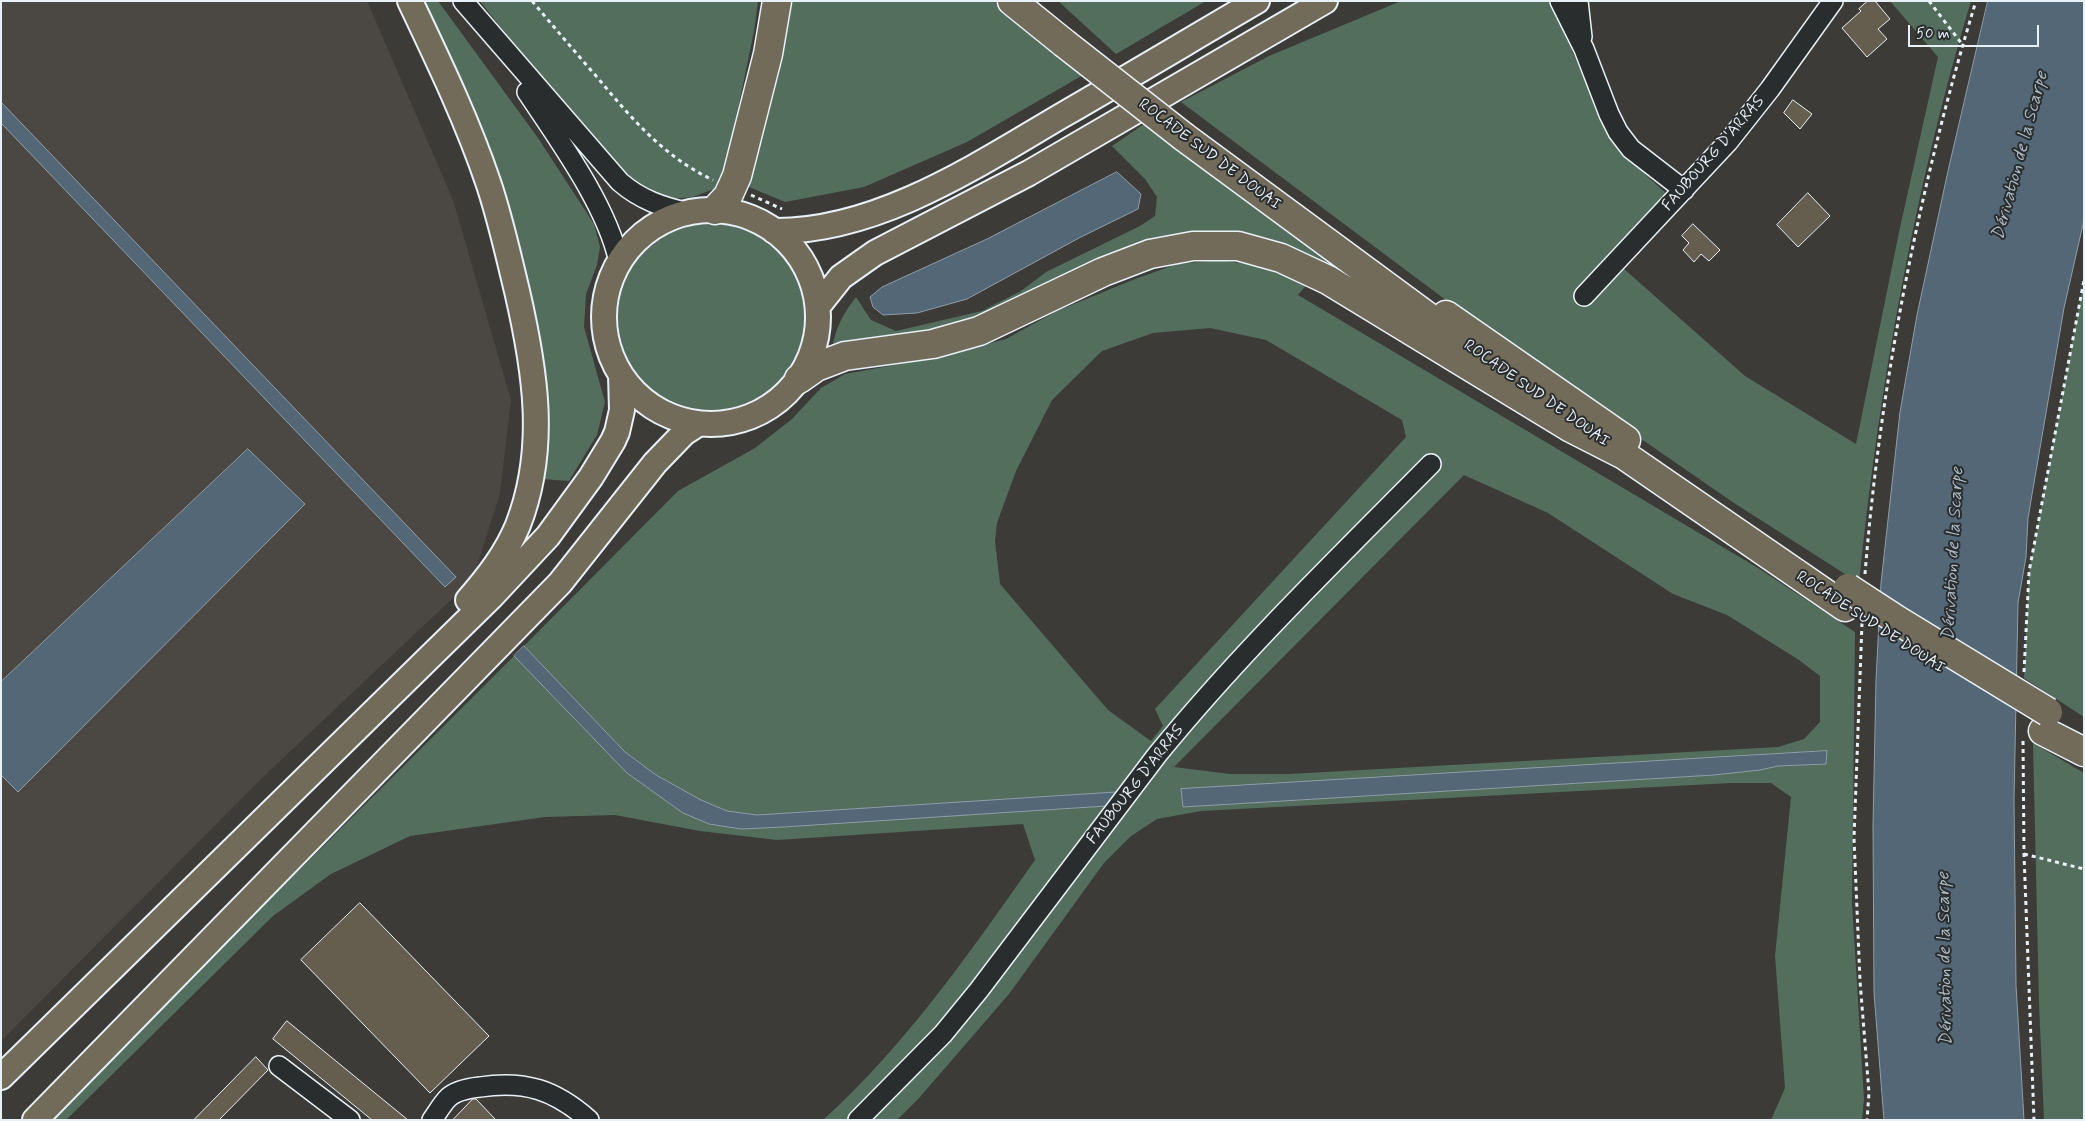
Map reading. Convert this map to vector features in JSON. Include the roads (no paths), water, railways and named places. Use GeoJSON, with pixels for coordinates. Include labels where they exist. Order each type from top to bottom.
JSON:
{"type":"FeatureCollection","features":[{"type":"Feature","properties":{"kind":"highway"},"geometry":{"type":"LineString","coordinates":[[702,212],[723,204],[733,188],[768,54],[777,1]]}},
{"type":"Feature","properties":{"kind":"highway","name":"ROCADE SUD DE DOUAI"},"geometry":{"type":"LineString","coordinates":[[1012,1],[1071,40],[1394,293],[1622,454],[1855,598],[1896,620],[2038,726],[2084,752]]}},
{"type":"Feature","properties":{"kind":"highway","name":"ROCADE SUD DE DOUAI"},"geometry":{"type":"LineString","coordinates":[[1035,1],[1071,40]]}},
{"type":"Feature","properties":{"kind":"highway","name":"ROCADE SUD DE DOUAI"},"geometry":{"type":"LineString","coordinates":[[1190,134],[1456,322],[1855,598]]}},
{"type":"Feature","properties":{"kind":"highway"},"geometry":{"type":"LineString","coordinates":[[799,379],[816,367],[845,356],[933,344],[979,330],[1103,272],[1150,254],[1193,246],[1238,246],[1281,258],[1320,275],[1571,428],[1622,454]]}},
{"type":"Feature","properties":{"kind":"highway","name":"ROCADE SUD DE DOUAI"},"geometry":{"type":"LineString","coordinates":[[2038,726],[2084,733]]}},
{"type":"Feature","properties":{"kind":"main road"},"geometry":{"type":"LineString","coordinates":[[408,679],[454,616],[494,568],[509,543],[527,494],[534,455],[537,418],[535,385],[529,347],[494,199],[454,95],[410,1]]}},
{"type":"Feature","properties":{"kind":"main road"},"geometry":{"type":"LineString","coordinates":[[774,231],[801,230],[849,220],[896,204],[926,191],[978,164],[1257,1]]}},
{"type":"Feature","properties":{"kind":"main road"},"geometry":{"type":"LineString","coordinates":[[818,306],[840,277],[874,253],[1029,173],[1325,1]]}},
{"type":"Feature","properties":{"kind":"main road"},"geometry":{"type":"LineString","coordinates":[[702,212],[752,218],[774,231],[793,248],[804,264],[812,281],[818,306],[818,332],[815,344],[799,379],[782,398],[754,415],[723,424],[698,424],[672,417],[654,408],[638,396],[621,375],[614,364],[606,338],[604,312],[608,286],[619,262],[634,242],[649,230],[665,221],[702,212]]}},
{"type":"Feature","properties":{"kind":"main road"},"geometry":{"type":"LineString","coordinates":[[1,1076],[408,679],[548,536],[591,476],[617,432],[622,410],[621,375]]}},
{"type":"Feature","properties":{"kind":"main road"},"geometry":{"type":"LineString","coordinates":[[36,1120],[555,588],[655,463],[684,433],[698,424]]}},
{"type":"Feature","properties":{"kind":"street"},"geometry":{"type":"LineString","coordinates":[[463,1],[620,182],[638,197],[650,202],[702,212]]}},
{"type":"Feature","properties":{"kind":"street"},"geometry":{"type":"LineString","coordinates":[[1560,1],[1584,49],[1608,114],[1624,142],[1684,190]]}},
{"type":"Feature","properties":{"kind":"street"},"geometry":{"type":"LineString","coordinates":[[1578,1],[1584,49]]}},
{"type":"Feature","properties":{"kind":"street","name":"FAUBOURG D'ARRAS"},"geometry":{"type":"LineString","coordinates":[[1584,296],[1684,190],[1757,106],[1833,1]]}},
{"type":"Feature","properties":{"kind":"street"},"geometry":{"type":"LineString","coordinates":[[485,28],[577,169],[611,235],[619,262]]}},
{"type":"Feature","properties":{"kind":"street","name":"FAUBOURG D'ARRAS"},"geometry":{"type":"LineString","coordinates":[[858,1120],[942,1034],[980,990],[1151,762],[1184,722],[1284,611],[1431,464]]}},
{"type":"Feature","properties":{"kind":"street"},"geometry":{"type":"LineString","coordinates":[[279,1066],[350,1120]]}},
{"type":"Feature","properties":{"kind":"street"},"geometry":{"type":"LineString","coordinates":[[432,1120],[449,1097],[471,1088],[500,1084],[532,1086],[572,1104],[589,1120]]}},
{"type":"Feature","properties":{"kind":"water","name":"Dérivation de la Scarpe"},"geometry":{"type":"Polygon","coordinates":[[[1988,1],[2084,1],[2084,220],[2064,308],[2028,518],[2026,557],[2018,603],[2014,800],[2016,985],[2024,1120],[1884,1120],[1874,993],[1873,825],[1876,680],[1881,583],[1900,412],[1917,315],[1948,171],[1988,1]]]}},
{"type":"Feature","properties":{"kind":"water"},"geometry":{"type":"Polygon","coordinates":[[[1,102],[456,577],[445,587],[1,123],[1,102]]]}},
{"type":"Feature","properties":{"kind":"water"},"geometry":{"type":"Polygon","coordinates":[[[1117,172],[1141,194],[1138,209],[1079,238],[967,299],[917,313],[883,315],[873,307],[870,297],[882,287],[987,239],[1117,172]]]}},
{"type":"Feature","properties":{"kind":"water"},"geometry":{"type":"Polygon","coordinates":[[[248,449],[305,504],[18,792],[1,775],[1,682],[248,449]]]}},
{"type":"Feature","properties":{"kind":"water"},"geometry":{"type":"Polygon","coordinates":[[[524,646],[625,752],[656,775],[701,800],[727,811],[757,815],[1116,792],[1106,806],[741,829],[709,824],[683,813],[627,773],[514,656],[524,646]]]}},
{"type":"Feature","properties":{"kind":"water"},"geometry":{"type":"Polygon","coordinates":[[[1827,751],[1826,764],[1778,766],[1714,775],[1183,807],[1181,789],[1827,751]]]}}]}
